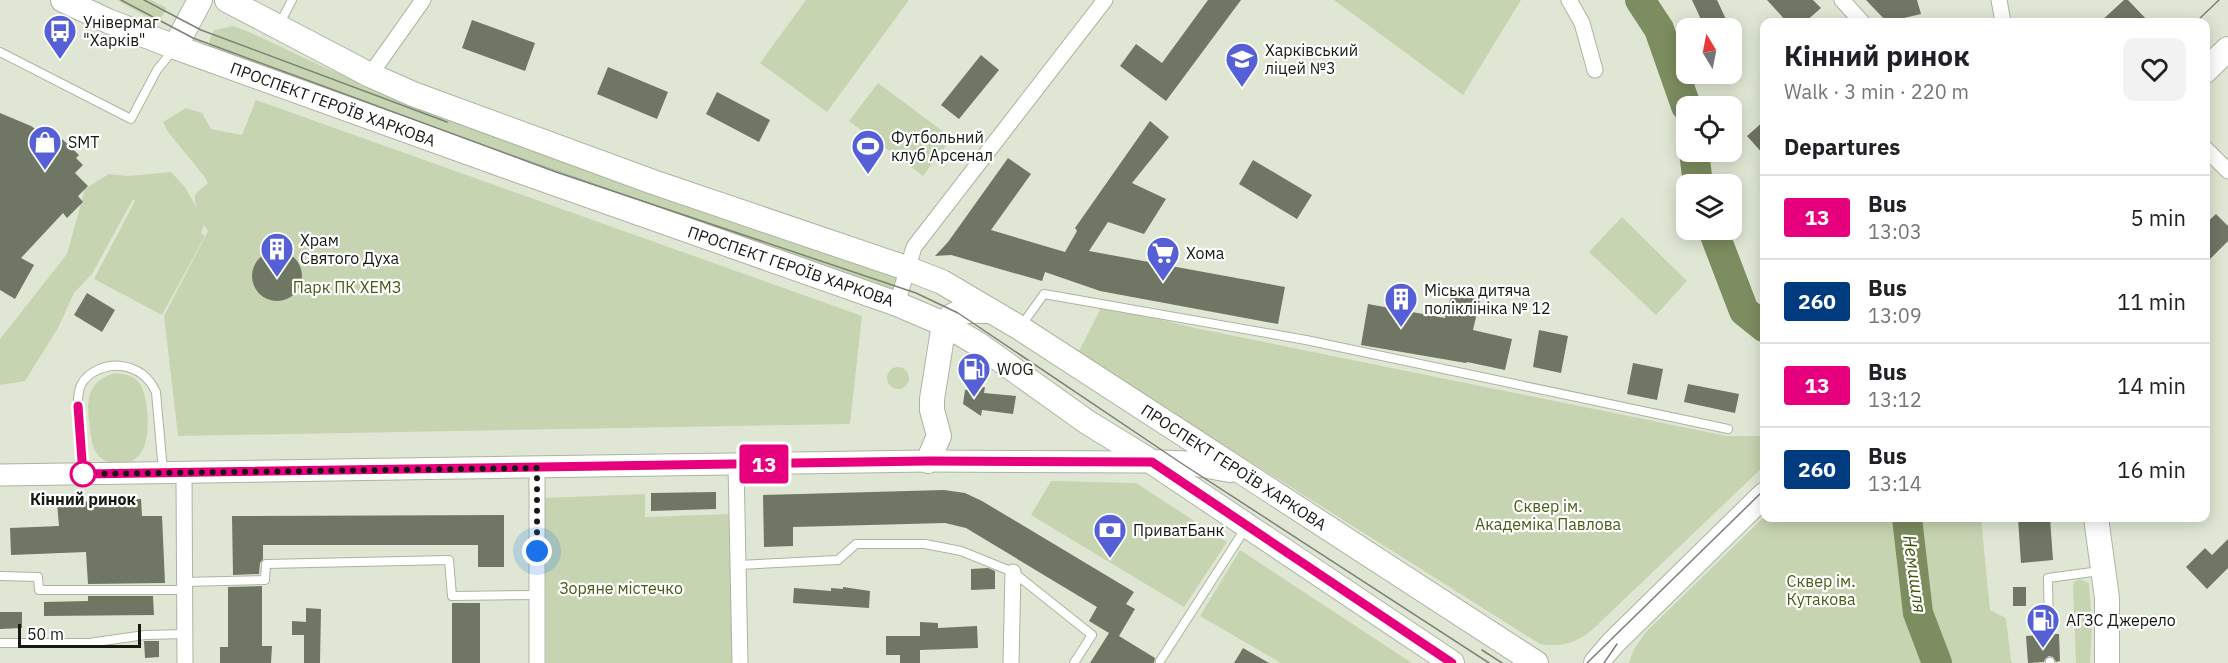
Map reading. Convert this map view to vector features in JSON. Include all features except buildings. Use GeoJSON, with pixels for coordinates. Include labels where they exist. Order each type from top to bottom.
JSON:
{"type":"FeatureCollection","features":[{"type":"Feature","properties":{"kind":"main road","name":"ПРОСПЕКТ ГЕРОЇВ ХАРКОВА"},"geometry":{"type":"LineString","coordinates":[[63,0],[108,21],[175,47],[897,304],[944,324],[978,344],[1087,422],[1152,462],[1452,663]]}},
{"type":"Feature","properties":{"kind":"main road"},"geometry":{"type":"LineString","coordinates":[[175,47],[201,0]]}},
{"type":"Feature","properties":{"kind":"main road","name":"ПРОСПЕКТ ГЕРОЇВ ХАРКОВА"},"geometry":{"type":"LineString","coordinates":[[227,0],[370,75],[423,98],[620,170],[942,282],[1020,328],[1536,663]]}},
{"type":"Feature","properties":{"kind":"main road"},"geometry":{"type":"LineString","coordinates":[[2210,66],[2228,49]]}},
{"type":"Feature","properties":{"kind":"main road"},"geometry":{"type":"LineString","coordinates":[[928,461],[939,436],[932,410],[932,399],[944,324],[949,316],[958,313],[990,311]]}},
{"type":"Feature","properties":{"kind":"main road"},"geometry":{"type":"LineString","coordinates":[[0,475],[928,461],[1152,462],[1196,464],[1239,471]]}},
{"type":"Feature","properties":{"kind":"main road"},"geometry":{"type":"LineString","coordinates":[[1596,663],[1613,643],[1760,499]]}},
{"type":"Feature","properties":{"kind":"main road"},"geometry":{"type":"LineString","coordinates":[[2097,522],[2109,624],[2107,663]]}},
{"type":"Feature","properties":{"kind":"street"},"geometry":{"type":"LineString","coordinates":[[370,75],[423,0]]}},
{"type":"Feature","properties":{"kind":"street"},"geometry":{"type":"LineString","coordinates":[[897,304],[914,247],[1105,0]]}},
{"type":"Feature","properties":{"kind":"street"},"geometry":{"type":"LineString","coordinates":[[1569,0],[1582,23],[1595,70]]}},
{"type":"Feature","properties":{"kind":"street"},"geometry":{"type":"LineString","coordinates":[[1842,0],[1858,18]]}},
{"type":"Feature","properties":{"kind":"street"},"geometry":{"type":"LineString","coordinates":[[1999,0],[2002,18]]}},
{"type":"Feature","properties":{"kind":"street"},"geometry":{"type":"LineString","coordinates":[[2210,153],[2228,171]]}},
{"type":"Feature","properties":{"kind":"street"},"geometry":{"type":"LineString","coordinates":[[736,465],[740,663]]}},
{"type":"Feature","properties":{"kind":"street"},"geometry":{"type":"LineString","coordinates":[[537,468],[537,663]]}},
{"type":"Feature","properties":{"kind":"street"},"geometry":{"type":"LineString","coordinates":[[184,473],[185,663]]}},
{"type":"Feature","properties":{"kind":"street"},"geometry":{"type":"LineString","coordinates":[[1011,663],[1013,572]]}},
{"type":"Feature","properties":{"kind":"lane"},"geometry":{"type":"LineString","coordinates":[[278,27],[292,0]]}},
{"type":"Feature","properties":{"kind":"lane"},"geometry":{"type":"LineString","coordinates":[[0,52],[131,119],[157,70],[175,47]]}},
{"type":"Feature","properties":{"kind":"lane"},"geometry":{"type":"LineString","coordinates":[[1020,328],[1044,294],[1306,340],[1728,429]]}},
{"type":"Feature","properties":{"kind":"lane"},"geometry":{"type":"LineString","coordinates":[[83,474],[78,406],[81,385],[94,372],[117,365],[143,374],[151,382],[156,392],[163,473]]}},
{"type":"Feature","properties":{"kind":"lane"},"geometry":{"type":"LineString","coordinates":[[1160,661],[1247,525]]}},
{"type":"Feature","properties":{"kind":"lane"},"geometry":{"type":"LineString","coordinates":[[738,565],[838,560],[856,543],[913,544],[961,550],[1013,572],[1092,635],[1074,663]]}},
{"type":"Feature","properties":{"kind":"lane"},"geometry":{"type":"LineString","coordinates":[[0,576],[38,577],[39,590],[184,586],[266,580],[266,564],[449,560],[452,596],[537,595]]}},
{"type":"Feature","properties":{"kind":"lane"},"geometry":{"type":"LineString","coordinates":[[2049,634],[2048,578],[2104,571]]}},
{"type":"Feature","properties":{"kind":"lane"},"geometry":{"type":"LineString","coordinates":[[0,643],[89,644],[146,634],[185,634]]}},
{"type":"Feature","properties":{"kind":"green space"},"geometry":{"type":"Polygon","coordinates":[[[117,0],[151,0],[167,8],[158,23],[117,0]]]}},
{"type":"Feature","properties":{"kind":"green space"},"geometry":{"type":"Polygon","coordinates":[[[806,0],[909,0],[827,112],[760,63],[806,0]]]}},
{"type":"Feature","properties":{"kind":"green space"},"geometry":{"type":"Polygon","coordinates":[[[1334,0],[1521,0],[1463,95],[1334,0]]]}},
{"type":"Feature","properties":{"kind":"green space"},"geometry":{"type":"Polygon","coordinates":[[[233,26],[328,69],[479,128],[898,274],[892,290],[664,213],[210,47],[209,42],[214,30],[233,26]]]}},
{"type":"Feature","properties":{"kind":"green space"},"geometry":{"type":"Polygon","coordinates":[[[878,83],[952,138],[923,176],[849,121],[878,83]]]}},
{"type":"Feature","properties":{"kind":"green space","name":"Парк ПК ХЕМЗ"},"geometry":{"type":"Polygon","coordinates":[[[256,100],[862,316],[850,424],[178,436],[164,316],[208,231],[204,225],[201,233],[205,236],[162,315],[94,279],[135,201],[133,199],[92,274],[74,293],[58,328],[25,381],[0,385],[0,339],[67,254],[85,189],[109,174],[128,176],[171,172],[185,187],[198,210],[196,194],[208,183],[168,132],[163,122],[186,108],[202,113],[211,129],[242,135],[256,100]]]}},
{"type":"Feature","properties":{"kind":"green space"},"geometry":{"type":"Polygon","coordinates":[[[1622,217],[1687,281],[1656,315],[1589,252],[1622,217]]]}},
{"type":"Feature","properties":{"kind":"green space","name":"Сквер ім. Академіка Павлова"},"geometry":{"type":"Polygon","coordinates":[[[1102,306],[1200,329],[1727,436],[1760,436],[1760,470],[1591,631],[1567,644],[1540,644],[1078,353],[1102,306]]]}},
{"type":"Feature","properties":{"kind":"green space"},"geometry":{"type":"Polygon","coordinates":[[[898,367],[906,370],[909,378],[906,386],[898,389],[890,386],[887,378],[890,370],[898,367]]]}},
{"type":"Feature","properties":{"kind":"green space"},"geometry":{"type":"Polygon","coordinates":[[[115,373],[132,377],[138,381],[143,390],[148,418],[147,437],[142,451],[133,460],[121,464],[109,463],[96,452],[92,443],[88,410],[93,387],[98,381],[115,373]]]}},
{"type":"Feature","properties":{"kind":"green space"},"geometry":{"type":"Polygon","coordinates":[[[1051,481],[1136,483],[1227,542],[1184,607],[1031,515],[1051,481]]]}},
{"type":"Feature","properties":{"kind":"green space","name":"Зоряне містечко"},"geometry":{"type":"Polygon","coordinates":[[[645,494],[645,517],[730,514],[732,663],[546,663],[545,498],[645,494]]]}},
{"type":"Feature","properties":{"kind":"green space","name":"Сквер ім. Кутакова"},"geometry":{"type":"Polygon","coordinates":[[[1760,521],[1981,522],[1990,610],[2006,618],[2013,663],[1629,663],[1634,649],[1646,632],[1760,521]]]}},
{"type":"Feature","properties":{"kind":"green space"},"geometry":{"type":"Polygon","coordinates":[[[1240,550],[1412,663],[1281,663],[1200,616],[1240,550]]]}},
{"type":"Feature","properties":{"kind":"green space"},"geometry":{"type":"Polygon","coordinates":[[[2079,579],[2089,583],[2092,625],[2090,663],[2076,663],[2073,587],[2074,582],[2079,579]]]}},
{"type":"Feature","properties":{"kind":"waterway","name":"Немишля"},"geometry":{"type":"LineString","coordinates":[[1640,0],[1659,29],[1682,96]]}},
{"type":"Feature","properties":{"kind":"waterway","name":"Немишля"},"geometry":{"type":"LineString","coordinates":[[1695,162],[1697,174]]}},
{"type":"Feature","properties":{"kind":"waterway","name":"Немишля"},"geometry":{"type":"LineString","coordinates":[[1717,240],[1744,311],[1760,324]]}},
{"type":"Feature","properties":{"kind":"waterway","name":"Немишля"},"geometry":{"type":"LineString","coordinates":[[1907,522],[1918,613],[1937,663]]}},
{"type":"Feature","properties":{"kind":"tram line"},"geometry":{"type":"LineString","coordinates":[[121,0],[193,38],[556,172],[916,293],[958,313],[1181,463],[1489,663]]}},
{"type":"Feature","properties":{"kind":"tram line"},"geometry":{"type":"LineString","coordinates":[[144,0],[201,30],[447,122]]}},
{"type":"Feature","properties":{"kind":"tram line"},"geometry":{"type":"LineString","coordinates":[[2200,18],[2219,0]]}},
{"type":"Feature","properties":{"kind":"tram line"},"geometry":{"type":"LineString","coordinates":[[1587,663],[1760,494]]}},
{"type":"Feature","properties":{"kind":"tram line"},"geometry":{"type":"LineString","coordinates":[[1604,663],[1617,644]]}},
{"type":"Feature","properties":{"kind":"tram line"},"geometry":{"type":"LineString","coordinates":[[1482,650],[1502,663]]}},
{"type":"Feature","properties":{"kind":"bus line","name":"13"},"geometry":{"type":"LineString","coordinates":[[78,406],[83,474],[928,461],[1152,462],[1452,663]]}},
{"type":"Feature","properties":{"kind":"place","name":"Універмаг \"Харків\""},"geometry":{"type":"Point","coordinates":[60,60]}},
{"type":"Feature","properties":{"kind":"place","name":"Харківський ліцей №3"},"geometry":{"type":"Point","coordinates":[1242,88]}},
{"type":"Feature","properties":{"kind":"place","name":"SMT"},"geometry":{"type":"Point","coordinates":[45,171]}},
{"type":"Feature","properties":{"kind":"place","name":"Футбольний клуб Арсенал"},"geometry":{"type":"Point","coordinates":[868,175]}},
{"type":"Feature","properties":{"kind":"place","name":"Храм Святого Духа"},"geometry":{"type":"Point","coordinates":[277,278]}},
{"type":"Feature","properties":{"kind":"place","name":"Хома"},"geometry":{"type":"Point","coordinates":[1163,282]}},
{"type":"Feature","properties":{"kind":"place","name":"Міська дитяча поліклініка № 12"},"geometry":{"type":"Point","coordinates":[1401,328]}},
{"type":"Feature","properties":{"kind":"place","name":"WOG"},"geometry":{"type":"Point","coordinates":[974,398]}},
{"type":"Feature","properties":{"kind":"place","name":"Кінний ринок"},"geometry":{"type":"Point","coordinates":[83,474]}},
{"type":"Feature","properties":{"kind":"place","name":"ПриватБанк"},"geometry":{"type":"Point","coordinates":[1110,559]}},
{"type":"Feature","properties":{"kind":"place","name":"АГЗС Джерело"},"geometry":{"type":"Point","coordinates":[2043,649]}},
{"type":"Feature","properties":{"kind":"route"},"geometry":{"type":"LineString","coordinates":[[83,474],[537,468],[537,551]]}}]}
